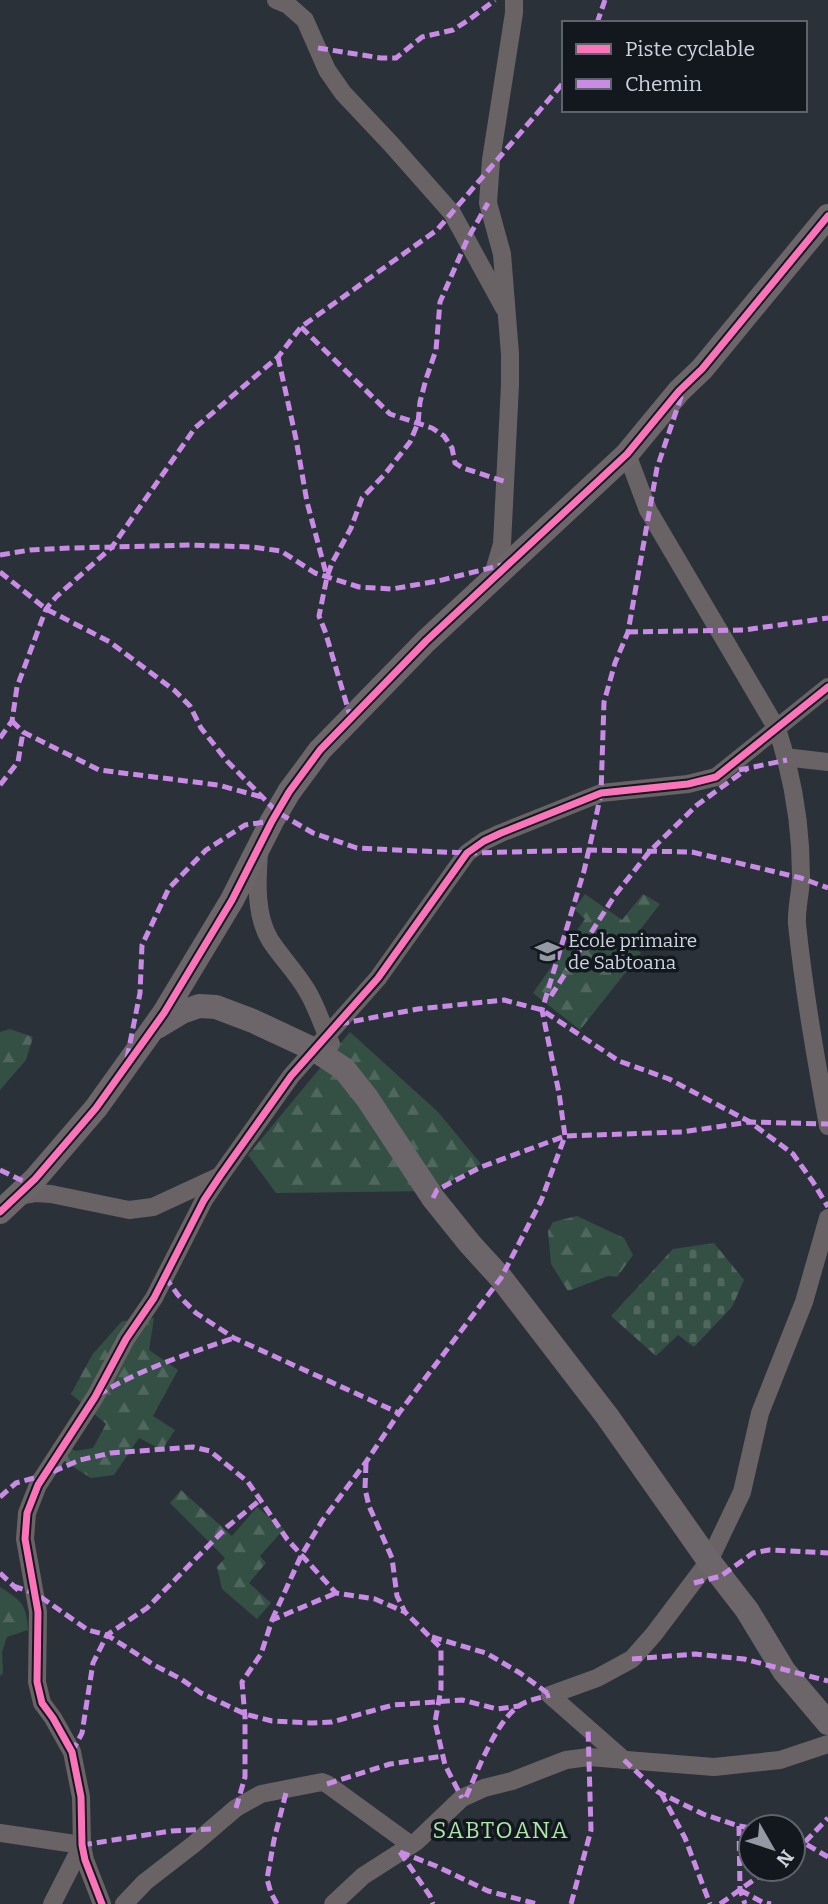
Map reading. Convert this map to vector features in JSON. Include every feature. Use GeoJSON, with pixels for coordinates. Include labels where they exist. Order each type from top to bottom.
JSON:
{"type":"FeatureCollection","features":[{"type":"Feature","properties":{"kind":"street"},"geometry":{"type":"LineString","coordinates":[[276,0],[288,5],[305,20],[327,70],[343,93],[452,213],[508,317]]}},
{"type":"Feature","properties":{"kind":"street"},"geometry":{"type":"LineString","coordinates":[[492,578],[502,544],[510,385],[508,317],[502,254],[488,203],[491,160],[514,0]]}},
{"type":"Feature","properties":{"kind":"street"},"geometry":{"type":"LineString","coordinates":[[8,1205],[35,1179],[96,1108],[164,1013],[232,900],[289,792],[320,750],[426,641],[627,454],[678,391],[702,369],[828,216]]}},
{"type":"Feature","properties":{"kind":"street"},"geometry":{"type":"LineString","coordinates":[[627,454],[648,510],[777,729],[787,760],[797,809],[802,878],[797,921],[828,1126]]}},
{"type":"Feature","properties":{"kind":"street"},"geometry":{"type":"LineString","coordinates":[[102,1904],[82,1845],[81,1797],[72,1752],[42,1703],[37,1682],[38,1612],[25,1539],[27,1513],[38,1485],[95,1397],[126,1339],[155,1298],[204,1200],[292,1076],[378,978],[467,853],[484,841],[601,793],[688,784],[716,777],[828,687]]}},
{"type":"Feature","properties":{"kind":"street"},"geometry":{"type":"LineString","coordinates":[[787,760],[793,758],[828,762]]}},
{"type":"Feature","properties":{"kind":"street"},"geometry":{"type":"LineString","coordinates":[[260,847],[258,892],[263,925],[312,999],[321,1043],[367,1098],[433,1198],[529,1313],[607,1416],[709,1561],[747,1610],[784,1671],[828,1723]]}},
{"type":"Feature","properties":{"kind":"street"},"geometry":{"type":"LineString","coordinates":[[150,1032],[182,1012],[199,1006],[216,1007],[321,1043]]}},
{"type":"Feature","properties":{"kind":"street"},"geometry":{"type":"LineString","coordinates":[[8,1205],[36,1194],[51,1194],[129,1210],[153,1207],[220,1176]]}},
{"type":"Feature","properties":{"kind":"street"},"geometry":{"type":"LineString","coordinates":[[624,1760],[550,1695],[597,1678],[632,1659],[709,1561],[742,1492],[760,1413],[804,1302],[828,1218]]}},
{"type":"Feature","properties":{"kind":"street"},"geometry":{"type":"LineString","coordinates":[[333,1904],[363,1876],[411,1845],[462,1798],[566,1760],[589,1757],[714,1767],[780,1760],[828,1744]]}},
{"type":"Feature","properties":{"kind":"street"},"geometry":{"type":"LineString","coordinates":[[124,1904],[145,1882],[236,1808],[261,1794],[322,1782],[411,1845]]}},
{"type":"Feature","properties":{"kind":"street"},"geometry":{"type":"LineString","coordinates":[[0,1833],[82,1845]]}},
{"type":"Feature","properties":{"kind":"street"},"geometry":{"type":"LineString","coordinates":[[52,1904],[82,1845]]}},
{"type":"Feature","properties":{"kind":"green space"},"geometry":{"type":"Polygon","coordinates":[[[585,894],[622,920],[643,894],[660,904],[630,943],[641,953],[580,1030],[533,993],[585,919],[574,909],[585,894]]]}},
{"type":"Feature","properties":{"kind":"green space"},"geometry":{"type":"Polygon","coordinates":[[[10,1029],[33,1037],[26,1060],[0,1090],[0,1032],[10,1029]]]}},
{"type":"Feature","properties":{"kind":"green space"},"geometry":{"type":"Polygon","coordinates":[[[350,1032],[438,1112],[481,1164],[434,1191],[276,1193],[248,1155],[350,1032]]]}},
{"type":"Feature","properties":{"kind":"green space"},"geometry":{"type":"Polygon","coordinates":[[[577,1216],[624,1238],[633,1255],[617,1277],[608,1276],[568,1291],[551,1264],[548,1231],[553,1222],[577,1216]]]}},
{"type":"Feature","properties":{"kind":"green space"},"geometry":{"type":"Polygon","coordinates":[[[714,1243],[744,1280],[732,1307],[694,1347],[678,1335],[656,1356],[611,1316],[673,1249],[714,1243]]]}},
{"type":"Feature","properties":{"kind":"green space"},"geometry":{"type":"Polygon","coordinates":[[[154,1318],[149,1350],[178,1370],[153,1416],[175,1430],[162,1450],[139,1438],[114,1475],[91,1478],[58,1457],[66,1446],[76,1451],[93,1448],[106,1424],[71,1394],[92,1355],[122,1321],[154,1318]]]}},
{"type":"Feature","properties":{"kind":"green space"},"geometry":{"type":"Polygon","coordinates":[[[181,1490],[232,1536],[257,1507],[284,1529],[260,1556],[266,1563],[249,1583],[271,1603],[257,1619],[222,1589],[217,1567],[225,1558],[170,1503],[181,1490]]]}},
{"type":"Feature","properties":{"kind":"green space"},"geometry":{"type":"Polygon","coordinates":[[[0,1587],[22,1604],[28,1630],[7,1637],[2,1652],[3,1673],[0,1676],[0,1587]]]}},
{"type":"Feature","properties":{"kind":"marked path"},"geometry":{"type":"LineString","coordinates":[[318,48],[396,58],[422,37],[453,30],[495,0]]}},
{"type":"Feature","properties":{"kind":"marked path"},"geometry":{"type":"LineString","coordinates":[[598,21],[605,0]]}},
{"type":"Feature","properties":{"kind":"marked path"},"geometry":{"type":"LineString","coordinates":[[0,738],[12,721],[17,687],[46,609],[112,547],[195,428],[278,357],[301,327],[437,230],[562,84]]}},
{"type":"Feature","properties":{"kind":"marked path"},"geometry":{"type":"LineString","coordinates":[[351,719],[319,616],[327,577],[362,498],[410,442],[418,423],[420,402],[436,350],[440,302],[467,240],[488,203]]}},
{"type":"Feature","properties":{"kind":"marked path"},"geometry":{"type":"LineString","coordinates":[[301,327],[390,414],[432,428],[444,436],[452,448],[455,463],[463,468],[506,482]]}},
{"type":"Feature","properties":{"kind":"marked path"},"geometry":{"type":"LineString","coordinates":[[278,357],[307,502],[327,577]]}},
{"type":"Feature","properties":{"kind":"marked path"},"geometry":{"type":"LineString","coordinates":[[272,1620],[301,1556],[322,1521],[501,1278],[541,1201],[565,1136],[542,1010],[592,836],[601,793],[604,702],[615,663],[628,632],[657,468],[682,394]]}},
{"type":"Feature","properties":{"kind":"marked path"},"geometry":{"type":"LineString","coordinates":[[0,555],[70,548],[190,545],[252,547],[281,551],[315,573],[359,587],[392,589],[502,565]]}},
{"type":"Feature","properties":{"kind":"marked path"},"geometry":{"type":"LineString","coordinates":[[0,572],[46,609],[110,642],[174,690],[190,706],[201,728],[227,761],[277,812],[313,833],[357,848],[396,850],[467,853],[589,850],[692,852],[801,878],[828,888]]}},
{"type":"Feature","properties":{"kind":"marked path"},"geometry":{"type":"LineString","coordinates":[[628,632],[744,630],[828,618]]}},
{"type":"Feature","properties":{"kind":"marked path"},"geometry":{"type":"LineString","coordinates":[[12,721],[23,732],[99,770],[218,785],[262,797]]}},
{"type":"Feature","properties":{"kind":"marked path"},"geometry":{"type":"LineString","coordinates":[[0,785],[18,762],[23,732]]}},
{"type":"Feature","properties":{"kind":"marked path"},"geometry":{"type":"LineString","coordinates":[[739,770],[787,760]]}},
{"type":"Feature","properties":{"kind":"marked path"},"geometry":{"type":"LineString","coordinates":[[551,996],[615,895],[650,851],[697,805],[748,768]]}},
{"type":"Feature","properties":{"kind":"marked path"},"geometry":{"type":"LineString","coordinates":[[127,1058],[140,993],[142,945],[169,888],[206,850],[245,825],[272,821]]}},
{"type":"Feature","properties":{"kind":"marked path"},"geometry":{"type":"LineString","coordinates":[[339,1024],[418,1009],[504,1000],[542,1010],[619,1061],[669,1079],[750,1122],[793,1154],[828,1207]]}},
{"type":"Feature","properties":{"kind":"marked path"},"geometry":{"type":"LineString","coordinates":[[433,1198],[437,1190],[481,1167],[565,1136],[682,1132],[750,1122],[828,1124]]}},
{"type":"Feature","properties":{"kind":"marked path"},"geometry":{"type":"LineString","coordinates":[[0,1170],[29,1184]]}},
{"type":"Feature","properties":{"kind":"marked path"},"geometry":{"type":"LineString","coordinates":[[165,1277],[196,1313],[234,1338],[399,1413]]}},
{"type":"Feature","properties":{"kind":"marked path"},"geometry":{"type":"LineString","coordinates":[[98,1395],[148,1370],[234,1338]]}},
{"type":"Feature","properties":{"kind":"marked path"},"geometry":{"type":"LineString","coordinates":[[0,1497],[16,1483],[45,1475],[80,1460],[111,1453],[193,1447],[210,1451],[248,1482],[287,1539],[336,1593],[375,1599],[405,1612]]}},
{"type":"Feature","properties":{"kind":"marked path"},"geometry":{"type":"LineString","coordinates":[[366,1463],[365,1489],[369,1506],[392,1558],[397,1596],[405,1612],[441,1648],[441,1689],[435,1722],[445,1765],[462,1798]]}},
{"type":"Feature","properties":{"kind":"marked path"},"geometry":{"type":"LineString","coordinates":[[72,1752],[82,1733],[93,1663],[107,1635],[147,1608],[227,1527],[260,1500]]}},
{"type":"Feature","properties":{"kind":"marked path"},"geometry":{"type":"LineString","coordinates":[[694,1583],[721,1576],[753,1553],[769,1550],[828,1553]]}},
{"type":"Feature","properties":{"kind":"marked path"},"geometry":{"type":"LineString","coordinates":[[0,1573],[19,1591]]}},
{"type":"Feature","properties":{"kind":"marked path"},"geometry":{"type":"LineString","coordinates":[[13,1586],[35,1593],[88,1630],[107,1635],[201,1693],[245,1714],[272,1721],[332,1722],[393,1705],[462,1700],[497,1709],[519,1706]]}},
{"type":"Feature","properties":{"kind":"marked path"},"geometry":{"type":"LineString","coordinates":[[236,1808],[245,1777],[242,1682],[261,1654],[272,1620],[336,1593]]}},
{"type":"Feature","properties":{"kind":"marked path"},"geometry":{"type":"LineString","coordinates":[[432,1637],[486,1653],[550,1695]]}},
{"type":"Feature","properties":{"kind":"marked path"},"geometry":{"type":"LineString","coordinates":[[632,1659],[695,1654],[744,1659],[828,1681]]}},
{"type":"Feature","properties":{"kind":"marked path"},"geometry":{"type":"LineString","coordinates":[[466,1797],[488,1748],[511,1713],[526,1702],[550,1695]]}},
{"type":"Feature","properties":{"kind":"marked path"},"geometry":{"type":"LineString","coordinates":[[571,1904],[591,1830],[588,1727]]}},
{"type":"Feature","properties":{"kind":"marked path"},"geometry":{"type":"LineString","coordinates":[[327,1784],[390,1764],[443,1756]]}},
{"type":"Feature","properties":{"kind":"marked path"},"geometry":{"type":"LineString","coordinates":[[624,1760],[658,1792],[703,1814],[737,1825]]}},
{"type":"Feature","properties":{"kind":"marked path"},"geometry":{"type":"LineString","coordinates":[[277,1904],[267,1879],[287,1789]]}},
{"type":"Feature","properties":{"kind":"marked path"},"geometry":{"type":"LineString","coordinates":[[661,1793],[685,1838],[710,1904]]}},
{"type":"Feature","properties":{"kind":"marked path"},"geometry":{"type":"LineString","coordinates":[[807,1840],[828,1818]]}},
{"type":"Feature","properties":{"kind":"marked path"},"geometry":{"type":"LineString","coordinates":[[82,1845],[171,1831],[212,1829]]}},
{"type":"Feature","properties":{"kind":"marked path"},"geometry":{"type":"LineString","coordinates":[[807,1845],[828,1857]]}},
{"type":"Feature","properties":{"kind":"marked path"},"geometry":{"type":"LineString","coordinates":[[400,1852],[488,1891],[537,1904]]}},
{"type":"Feature","properties":{"kind":"marked path"},"geometry":{"type":"LineString","coordinates":[[400,1852],[433,1904]]}},
{"type":"Feature","properties":{"kind":"marked path"},"geometry":{"type":"LineString","coordinates":[[740,1883],[745,1904]]}},
{"type":"Feature","properties":{"kind":"marked path"},"geometry":{"type":"LineString","coordinates":[[720,1904],[749,1883]]}},
{"type":"Feature","properties":{"kind":"marked path"},"geometry":{"type":"LineString","coordinates":[[740,1890],[771,1904]]}},
{"type":"Feature","properties":{"kind":"cycle path"},"geometry":{"type":"LineString","coordinates":[[0,1212],[35,1179],[96,1108],[164,1013],[232,900],[289,792],[320,750],[426,641],[627,454],[679,391],[702,369],[828,216]]}},
{"type":"Feature","properties":{"kind":"cycle path"},"geometry":{"type":"LineString","coordinates":[[102,1904],[82,1845],[81,1797],[72,1752],[42,1703],[37,1682],[38,1612],[25,1539],[27,1513],[38,1485],[95,1397],[126,1339],[154,1298],[204,1200],[291,1076],[378,978],[467,853],[501,833],[601,793],[688,784],[716,777],[828,687]]}},
{"type":"Feature","properties":{"kind":"place","name":"Ecole primaire de Sabtoana"},"geometry":{"type":"Point","coordinates":[548,951]}},
{"type":"Feature","properties":{"kind":"district","name":"SABTOANA"},"geometry":{"type":"Point","coordinates":[501,1830]}}]}
